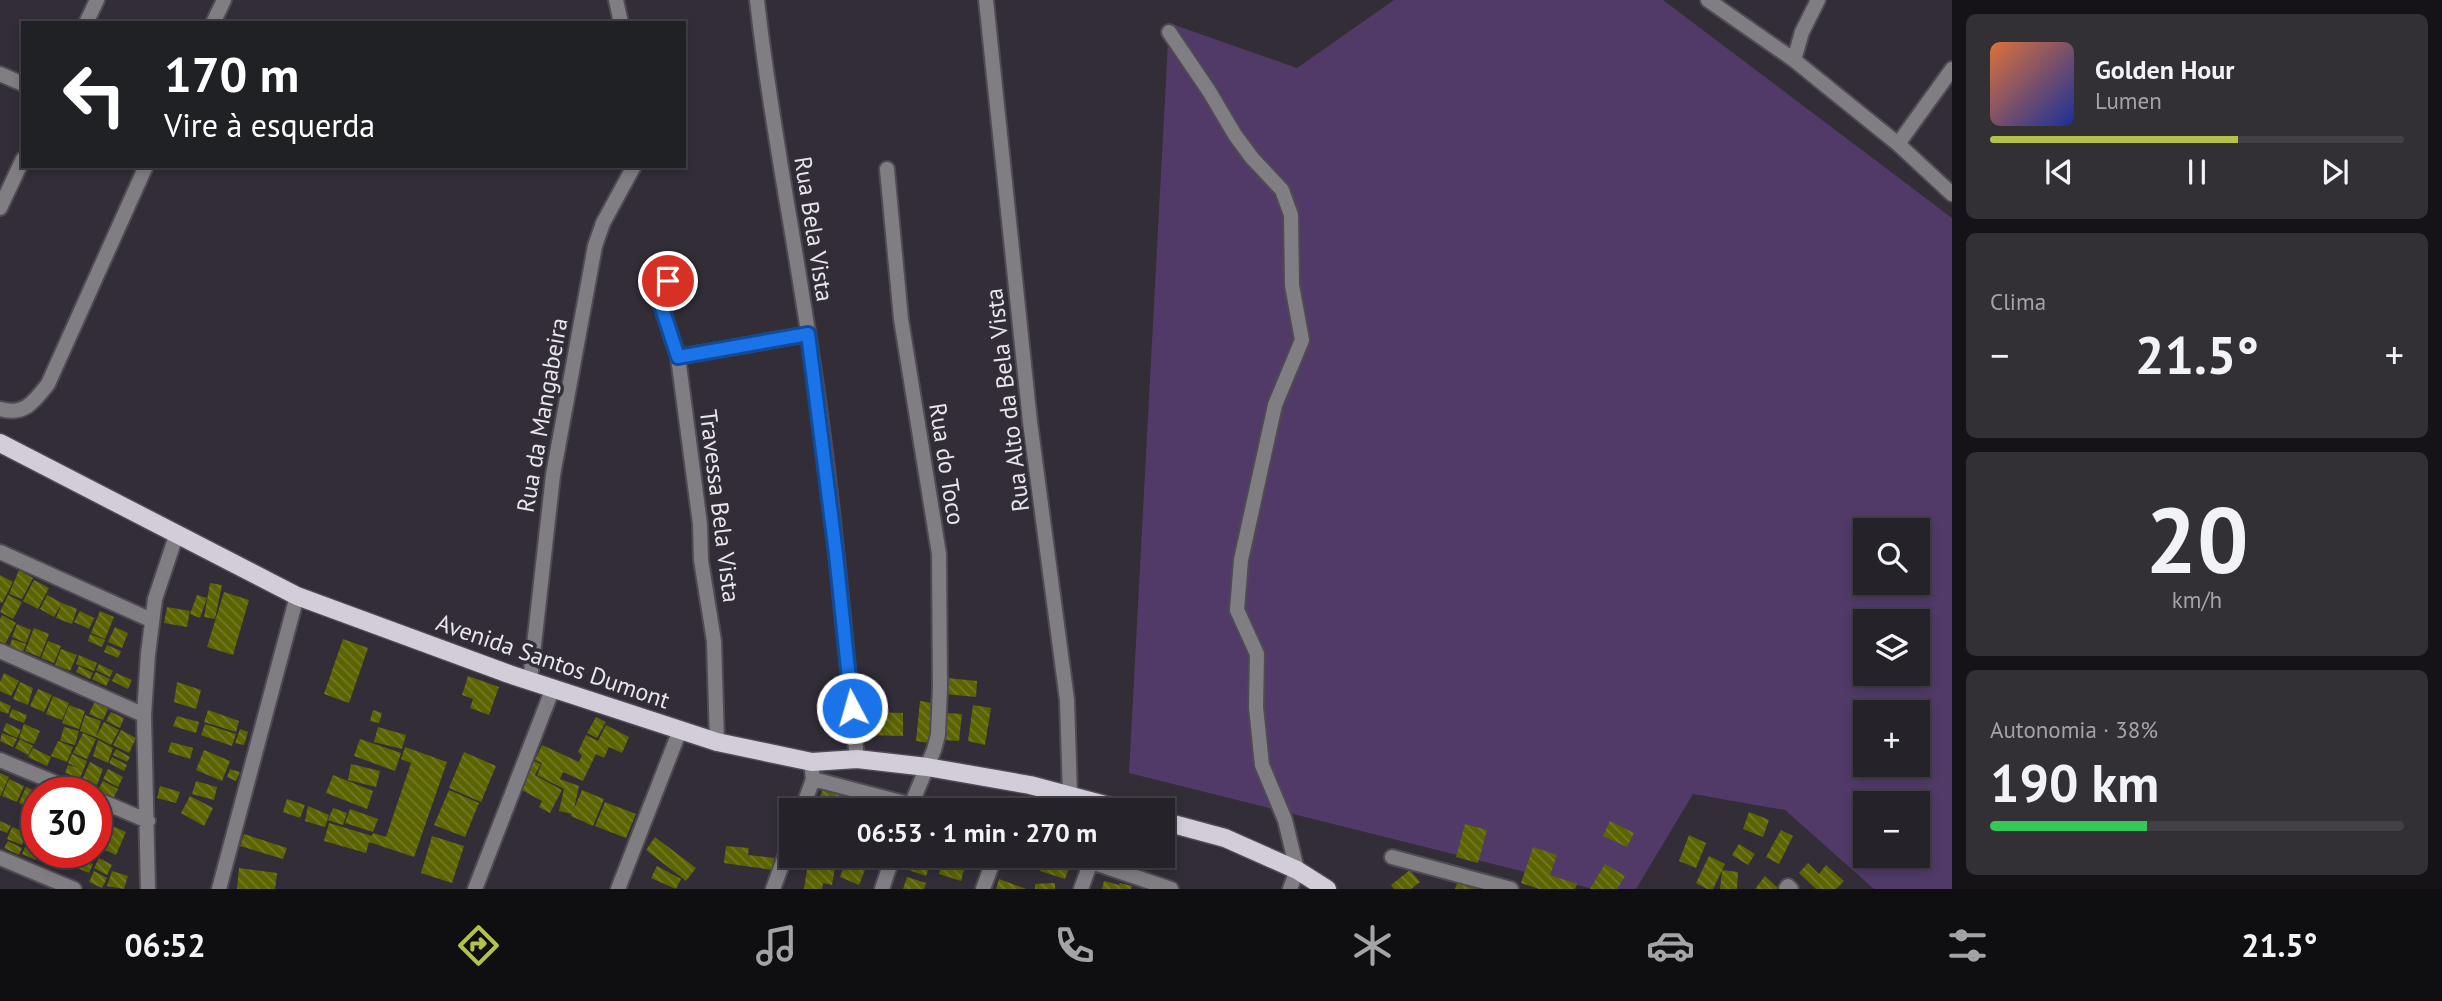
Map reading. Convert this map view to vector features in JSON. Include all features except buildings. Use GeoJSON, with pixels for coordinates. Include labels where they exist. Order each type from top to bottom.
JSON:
{"type":"FeatureCollection","features":[{"type":"Feature","properties":{"kind":"main road","name":"Avenida Santos Dumont"},"geometry":{"type":"LineString","coordinates":[[0,443],[297,596],[530,681],[812,771],[857,759],[927,766],[1030,785],[1080,798]]}},
{"type":"Feature","properties":{"kind":"main road"},"geometry":{"type":"LineString","coordinates":[[1175,825],[1225,838],[1297,870],[1327,889]]}},
{"type":"Feature","properties":{"kind":"street"},"geometry":{"type":"LineString","coordinates":[[87,21],[97,0]]}},
{"type":"Feature","properties":{"kind":"street"},"geometry":{"type":"LineString","coordinates":[[214,21],[224,0]]}},
{"type":"Feature","properties":{"kind":"street"},"geometry":{"type":"LineString","coordinates":[[616,0],[621,21]]}},
{"type":"Feature","properties":{"kind":"street","name":"Rua Bela Vista"},"geometry":{"type":"LineString","coordinates":[[757,0],[785,203],[808,334],[836,554],[857,759]]}},
{"type":"Feature","properties":{"kind":"street","name":"Rua Alto da Bela Vista"},"geometry":{"type":"LineString","coordinates":[[986,0],[1030,422],[1067,700],[1070,795]]}},
{"type":"Feature","properties":{"kind":"street"},"geometry":{"type":"LineString","coordinates":[[1708,0],[1794,60],[1898,144],[1952,194]]}},
{"type":"Feature","properties":{"kind":"street"},"geometry":{"type":"LineString","coordinates":[[1794,60],[1802,32],[1818,0]]}},
{"type":"Feature","properties":{"kind":"street"},"geometry":{"type":"LineString","coordinates":[[1169,32],[1235,135],[1282,190],[1291,215],[1292,285],[1302,340],[1275,405],[1241,560],[1237,610],[1257,654],[1256,707],[1262,765],[1285,820],[1297,870],[1290,889]]}},
{"type":"Feature","properties":{"kind":"street"},"geometry":{"type":"LineString","coordinates":[[1898,144],[1952,69]]}},
{"type":"Feature","properties":{"kind":"street"},"geometry":{"type":"LineString","coordinates":[[0,74],[21,83]]}},
{"type":"Feature","properties":{"kind":"street"},"geometry":{"type":"LineString","coordinates":[[0,208],[21,163]]}},
{"type":"Feature","properties":{"kind":"street"},"geometry":{"type":"LineString","coordinates":[[0,409],[22,411],[32,405],[48,384],[145,168]]}},
{"type":"Feature","properties":{"kind":"street","name":"Rua da Mangabeira"},"geometry":{"type":"LineString","coordinates":[[530,681],[553,475],[595,246],[603,223],[633,168]]}},
{"type":"Feature","properties":{"kind":"street","name":"Rua do Toco"},"geometry":{"type":"LineString","coordinates":[[887,169],[901,319],[940,564],[938,735],[914,798]]}},
{"type":"Feature","properties":{"kind":"street","name":"Travessa Bela Vista"},"geometry":{"type":"LineString","coordinates":[[668,281],[660,302],[678,357],[701,560],[714,640],[717,742]]}},
{"type":"Feature","properties":{"kind":"street"},"geometry":{"type":"LineString","coordinates":[[678,357],[808,334]]}},
{"type":"Feature","properties":{"kind":"street"},"geometry":{"type":"LineString","coordinates":[[148,889],[144,715],[151,620],[155,599],[177,533]]}},
{"type":"Feature","properties":{"kind":"street"},"geometry":{"type":"LineString","coordinates":[[0,552],[151,620]]}},
{"type":"Feature","properties":{"kind":"street"},"geometry":{"type":"LineString","coordinates":[[219,889],[297,596]]}},
{"type":"Feature","properties":{"kind":"street"},"geometry":{"type":"LineString","coordinates":[[0,651],[144,715]]}},
{"type":"Feature","properties":{"kind":"street"},"geometry":{"type":"LineString","coordinates":[[475,889],[553,688]]}},
{"type":"Feature","properties":{"kind":"street"},"geometry":{"type":"LineString","coordinates":[[618,889],[680,730]]}},
{"type":"Feature","properties":{"kind":"street"},"geometry":{"type":"LineString","coordinates":[[0,760],[41,777]]}},
{"type":"Feature","properties":{"kind":"street"},"geometry":{"type":"LineString","coordinates":[[805,798],[812,771],[886,798]]}},
{"type":"Feature","properties":{"kind":"street"},"geometry":{"type":"LineString","coordinates":[[112,806],[148,821]]}},
{"type":"Feature","properties":{"kind":"street"},"geometry":{"type":"LineString","coordinates":[[1392,857],[1511,889]]}},
{"type":"Feature","properties":{"kind":"street"},"geometry":{"type":"LineString","coordinates":[[0,858],[74,889]]}},
{"type":"Feature","properties":{"kind":"street"},"geometry":{"type":"LineString","coordinates":[[773,889],[781,868]]}},
{"type":"Feature","properties":{"kind":"street"},"geometry":{"type":"LineString","coordinates":[[882,889],[889,868]]}},
{"type":"Feature","properties":{"kind":"street"},"geometry":{"type":"LineString","coordinates":[[983,889],[991,868]]}},
{"type":"Feature","properties":{"kind":"street"},"geometry":{"type":"LineString","coordinates":[[1081,889],[1088,868]]}},
{"type":"Feature","properties":{"kind":"street"},"geometry":{"type":"LineString","coordinates":[[1117,868],[1171,889]]}},
{"type":"Feature","properties":{"kind":"shaded area"},"geometry":{"type":"Polygon","coordinates":[[[1394,0],[1663,0],[1952,218],[1952,889],[1874,889],[1785,810],[1693,794],[1636,889],[1593,889],[1129,773],[1169,23],[1297,68],[1394,0]]]}},
{"type":"Feature","properties":{"kind":"route"},"geometry":{"type":"LineString","coordinates":[[668,281],[660,302],[678,357],[808,334],[836,554],[852,708]]}}]}
